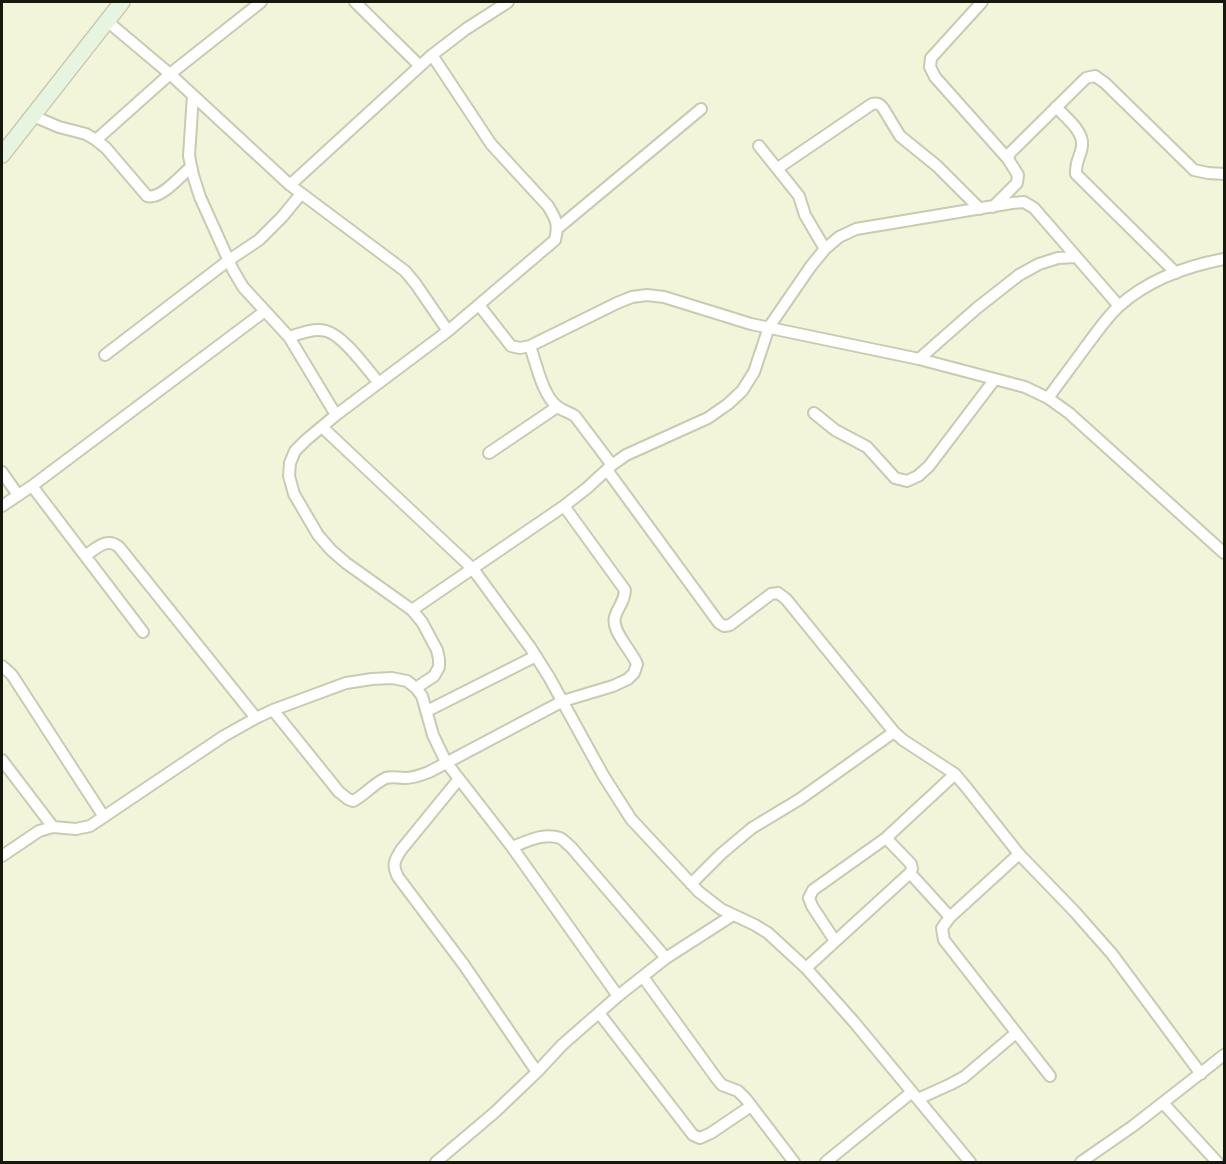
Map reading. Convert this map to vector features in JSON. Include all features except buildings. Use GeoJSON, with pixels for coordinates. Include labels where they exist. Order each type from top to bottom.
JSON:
{"type":"FeatureCollection","features":[{"type":"Feature","properties":{"kind":"street"},"geometry":{"type":"LineString","coordinates":[[4,149],[33,116],[122,2]]}},
{"type":"Feature","properties":{"kind":"street"},"geometry":{"type":"LineString","coordinates":[[96,140],[170,74],[261,2]]}},
{"type":"Feature","properties":{"kind":"street"},"geometry":{"type":"LineString","coordinates":[[355,2],[420,66]]}},
{"type":"Feature","properties":{"kind":"street"},"geometry":{"type":"LineString","coordinates":[[290,185],[432,55],[466,29],[508,2]]}},
{"type":"Feature","properties":{"kind":"street"},"geometry":{"type":"LineString","coordinates":[[982,2],[931,58],[930,67],[935,77],[1008,159],[1018,175],[1017,183],[1012,190],[992,207]]}},
{"type":"Feature","properties":{"kind":"street"},"geometry":{"type":"LineString","coordinates":[[107,21],[170,74],[290,185],[405,271],[448,331]]}},
{"type":"Feature","properties":{"kind":"street"},"geometry":{"type":"LineString","coordinates":[[416,688],[434,676],[440,659],[422,622],[412,610],[331,550],[318,535],[294,494],[289,476],[290,463],[295,451],[322,427],[448,331],[555,240],[558,228],[548,206],[491,144],[432,55]]}},
{"type":"Feature","properties":{"kind":"street"},"geometry":{"type":"LineString","coordinates":[[1008,159],[1010,153],[1086,78],[1095,76],[1105,83],[1194,170],[1224,174]]}},
{"type":"Feature","properties":{"kind":"street"},"geometry":{"type":"LineString","coordinates":[[193,95],[189,156],[191,167],[200,197],[228,260],[243,287],[289,337],[336,415]]}},
{"type":"Feature","properties":{"kind":"street"},"geometry":{"type":"LineString","coordinates":[[778,168],[872,104],[877,103],[883,108],[900,136],[937,166],[980,209]]}},
{"type":"Feature","properties":{"kind":"street"},"geometry":{"type":"LineString","coordinates":[[1056,108],[1081,136],[1083,145],[1077,159],[1076,174],[1176,273]]}},
{"type":"Feature","properties":{"kind":"street"},"geometry":{"type":"LineString","coordinates":[[558,228],[701,110]]}},
{"type":"Feature","properties":{"kind":"street"},"geometry":{"type":"LineString","coordinates":[[33,116],[59,127],[86,134],[96,140],[106,148],[147,196],[160,195],[191,167]]}},
{"type":"Feature","properties":{"kind":"street"},"geometry":{"type":"LineString","coordinates":[[759,146],[799,196],[806,215],[825,249]]}},
{"type":"Feature","properties":{"kind":"street"},"geometry":{"type":"LineString","coordinates":[[105,356],[228,260],[264,236],[301,194]]}},
{"type":"Feature","properties":{"kind":"street"},"geometry":{"type":"LineString","coordinates":[[412,610],[564,506],[626,455],[708,418],[742,392],[754,372],[769,327],[811,266],[839,237],[856,229],[1024,202],[1035,208],[1119,306]]}},
{"type":"Feature","properties":{"kind":"street"},"geometry":{"type":"LineString","coordinates":[[919,359],[1019,275],[1039,264],[1058,258],[1076,257]]}},
{"type":"Feature","properties":{"kind":"street"},"geometry":{"type":"LineString","coordinates":[[1048,398],[1102,324],[1119,306],[1154,282],[1209,262],[1224,259]]}},
{"type":"Feature","properties":{"kind":"street"},"geometry":{"type":"LineString","coordinates":[[479,305],[511,346],[520,348],[530,346],[617,303],[632,297],[647,295],[664,297],[751,324],[919,359],[1025,387],[1048,398],[1069,413],[1224,553]]}},
{"type":"Feature","properties":{"kind":"street"},"geometry":{"type":"LineString","coordinates":[[2,506],[32,486],[265,310]]}},
{"type":"Feature","properties":{"kind":"street"},"geometry":{"type":"LineString","coordinates":[[289,337],[309,331],[328,331],[343,341],[379,382]]}},
{"type":"Feature","properties":{"kind":"street"},"geometry":{"type":"LineString","coordinates":[[530,346],[551,400],[557,407],[575,416],[719,623],[724,626],[730,625],[771,594],[778,593],[786,599],[894,732],[955,774],[977,799],[1019,854],[1112,954],[1201,1074]]}},
{"type":"Feature","properties":{"kind":"street"},"geometry":{"type":"LineString","coordinates":[[814,413],[835,430],[867,447],[895,478],[907,481],[918,476],[929,466],[995,379]]}},
{"type":"Feature","properties":{"kind":"street"},"geometry":{"type":"LineString","coordinates":[[489,453],[557,407]]}},
{"type":"Feature","properties":{"kind":"street"},"geometry":{"type":"LineString","coordinates":[[322,427],[473,569],[536,656],[603,775],[632,819],[710,902],[768,933],[806,968],[970,1162]]}},
{"type":"Feature","properties":{"kind":"street"},"geometry":{"type":"LineString","coordinates":[[2,472],[18,495]]}},
{"type":"Feature","properties":{"kind":"street"},"geometry":{"type":"LineString","coordinates":[[32,486],[143,632]]}},
{"type":"Feature","properties":{"kind":"street"},"geometry":{"type":"LineString","coordinates":[[273,710],[339,792],[353,801],[388,777],[419,776],[563,701],[613,686],[628,679],[634,673],[637,664],[615,625],[615,617],[624,600],[625,590],[564,506]]}},
{"type":"Feature","properties":{"kind":"street"},"geometry":{"type":"LineString","coordinates":[[86,555],[108,542],[114,542],[256,718]]}},
{"type":"Feature","properties":{"kind":"street"},"geometry":{"type":"LineString","coordinates":[[427,711],[536,656]]}},
{"type":"Feature","properties":{"kind":"street"},"geometry":{"type":"LineString","coordinates":[[2,666],[12,675],[104,817]]}},
{"type":"Feature","properties":{"kind":"street"},"geometry":{"type":"LineString","coordinates":[[2,856],[39,831],[53,827],[76,829],[90,826],[224,736],[273,710],[346,683],[392,678],[407,681],[422,696],[433,735],[446,762],[512,847],[618,996]]}},
{"type":"Feature","properties":{"kind":"street"},"geometry":{"type":"LineString","coordinates":[[691,884],[721,854],[752,828],[800,799],[894,732]]}},
{"type":"Feature","properties":{"kind":"street"},"geometry":{"type":"LineString","coordinates":[[2,760],[53,827]]}},
{"type":"Feature","properties":{"kind":"street"},"geometry":{"type":"LineString","coordinates":[[835,941],[812,906],[809,898],[813,890],[886,838],[955,774]]}},
{"type":"Feature","properties":{"kind":"street"},"geometry":{"type":"LineString","coordinates":[[459,779],[401,850],[395,860],[394,869],[398,878],[464,965],[537,1072]]}},
{"type":"Feature","properties":{"kind":"street"},"geometry":{"type":"LineString","coordinates":[[512,847],[541,837],[552,836],[561,839],[666,958]]}},
{"type":"Feature","properties":{"kind":"street"},"geometry":{"type":"LineString","coordinates":[[806,968],[910,873],[912,868],[910,864],[886,838]]}},
{"type":"Feature","properties":{"kind":"street"},"geometry":{"type":"LineString","coordinates":[[1019,854],[950,917],[942,928],[944,940],[1050,1076]]}},
{"type":"Feature","properties":{"kind":"street"},"geometry":{"type":"LineString","coordinates":[[910,873],[950,917]]}},
{"type":"Feature","properties":{"kind":"street"},"geometry":{"type":"LineString","coordinates":[[436,1162],[494,1113],[562,1045],[618,996],[666,958],[733,915]]}},
{"type":"Feature","properties":{"kind":"street"},"geometry":{"type":"LineString","coordinates":[[643,977],[717,1079],[722,1084],[738,1090],[794,1162]]}},
{"type":"Feature","properties":{"kind":"street"},"geometry":{"type":"LineString","coordinates":[[598,1013],[693,1135],[700,1138],[711,1133],[751,1106]]}},
{"type":"Feature","properties":{"kind":"street"},"geometry":{"type":"LineString","coordinates":[[826,1162],[915,1096],[951,1084],[964,1077],[1016,1033]]}},
{"type":"Feature","properties":{"kind":"street"},"geometry":{"type":"LineString","coordinates":[[1081,1162],[1163,1103],[1224,1055]]}},
{"type":"Feature","properties":{"kind":"street"},"geometry":{"type":"LineString","coordinates":[[1163,1103],[1217,1162]]}}]}
